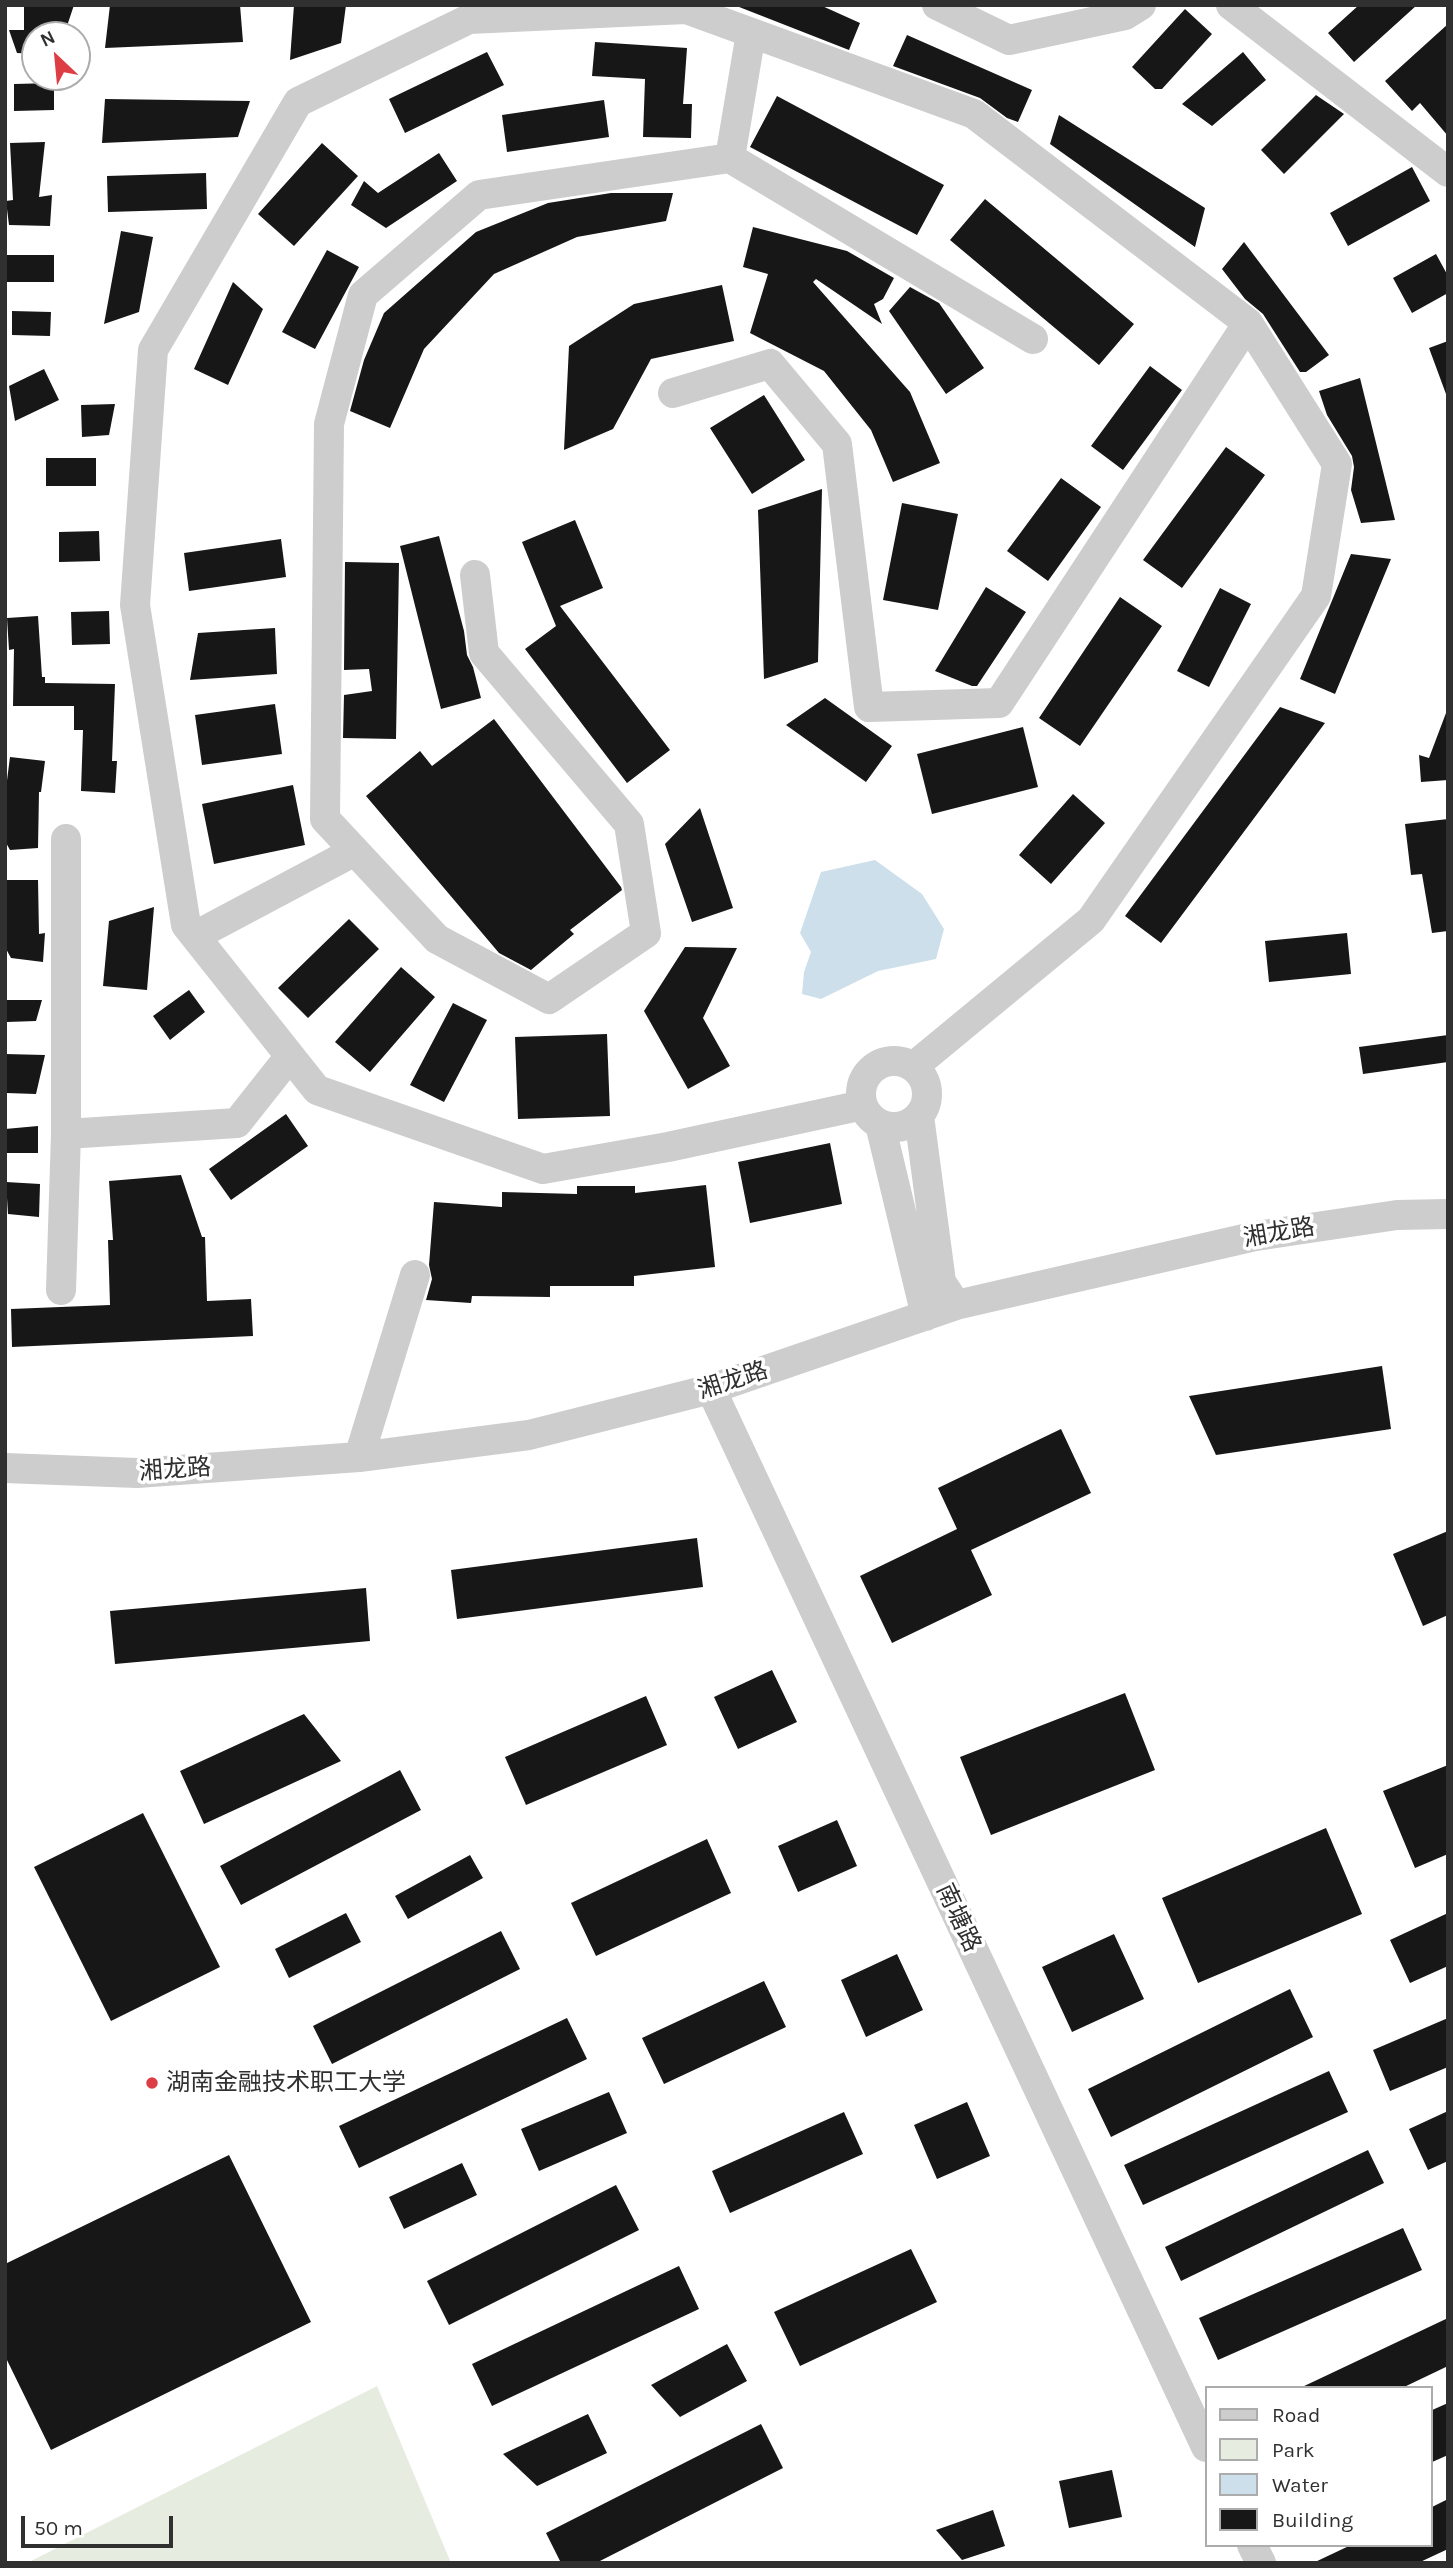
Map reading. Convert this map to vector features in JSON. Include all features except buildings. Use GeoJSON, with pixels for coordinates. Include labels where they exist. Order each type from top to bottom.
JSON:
{"type":"FeatureCollection","features":[{"type":"Feature","properties":{"kind":"street"},"geometry":{"type":"LineString","coordinates":[[937,5],[1009,40],[1125,15],[1141,5]]}},
{"type":"Feature","properties":{"kind":"street"},"geometry":{"type":"LineString","coordinates":[[1231,5],[1448,172]]}},
{"type":"Feature","properties":{"kind":"street"},"geometry":{"type":"LineString","coordinates":[[913,1068],[1091,920],[1316,596],[1337,464],[1248,323],[974,114],[686,9],[469,19],[298,102],[153,350],[135,605],[186,925],[317,1090],[543,1169],[871,1114],[894,1127],[904,1126],[919,1116],[926,1103],[924,1080],[913,1068],[897,1062],[886,1062],[876,1067],[863,1084],[871,1114],[926,1316]]}},
{"type":"Feature","properties":{"kind":"street"},"geometry":{"type":"LineString","coordinates":[[730,158],[751,33]]}},
{"type":"Feature","properties":{"kind":"street"},"geometry":{"type":"LineString","coordinates":[[475,575],[484,653],[629,824],[646,933],[549,999],[437,939],[325,819],[329,424],[363,295],[479,195],[730,158],[1033,339]]}},
{"type":"Feature","properties":{"kind":"street"},"geometry":{"type":"LineString","coordinates":[[673,393],[770,364],[837,444],[869,707],[999,703],[1248,323]]}},
{"type":"Feature","properties":{"kind":"street"},"geometry":{"type":"LineString","coordinates":[[61,1290],[66,1134],[66,839]]}},
{"type":"Feature","properties":{"kind":"street"},"geometry":{"type":"LineString","coordinates":[[195,936],[355,851]]}},
{"type":"Feature","properties":{"kind":"street"},"geometry":{"type":"LineString","coordinates":[[66,1134],[237,1123],[290,1056]]}},
{"type":"Feature","properties":{"kind":"street"},"geometry":{"type":"LineString","coordinates":[[919,1116],[941,1282],[956,1305]]}},
{"type":"Feature","properties":{"kind":"street","name":"湘龙路"},"geometry":{"type":"LineString","coordinates":[[5,1468],[136,1473],[359,1457],[529,1435],[711,1389],[956,1305],[1256,1236],[1396,1214],[1448,1214]]}},
{"type":"Feature","properties":{"kind":"street"},"geometry":{"type":"LineString","coordinates":[[359,1457],[415,1275]]}},
{"type":"Feature","properties":{"kind":"street","name":"南塘路"},"geometry":{"type":"LineString","coordinates":[[711,1389],[1204,2443]]}},
{"type":"Feature","properties":{"kind":"street"},"geometry":{"type":"LineString","coordinates":[[1253,2547],[1261,2563]]}},
{"type":"Feature","properties":{"kind":"green space"},"geometry":{"type":"Polygon","coordinates":[[[377,2386],[451,2563],[27,2563],[377,2386]]]}},
{"type":"Feature","properties":{"kind":"water"},"geometry":{"type":"Polygon","coordinates":[[[875,860],[922,894],[944,929],[936,959],[878,971],[821,999],[802,994],[804,972],[811,952],[800,933],[821,872],[875,860]]]}},
{"type":"Feature","properties":{"kind":"place","name":"湖南金融技术职工大学"},"geometry":{"type":"Point","coordinates":[152,2083]}}]}
